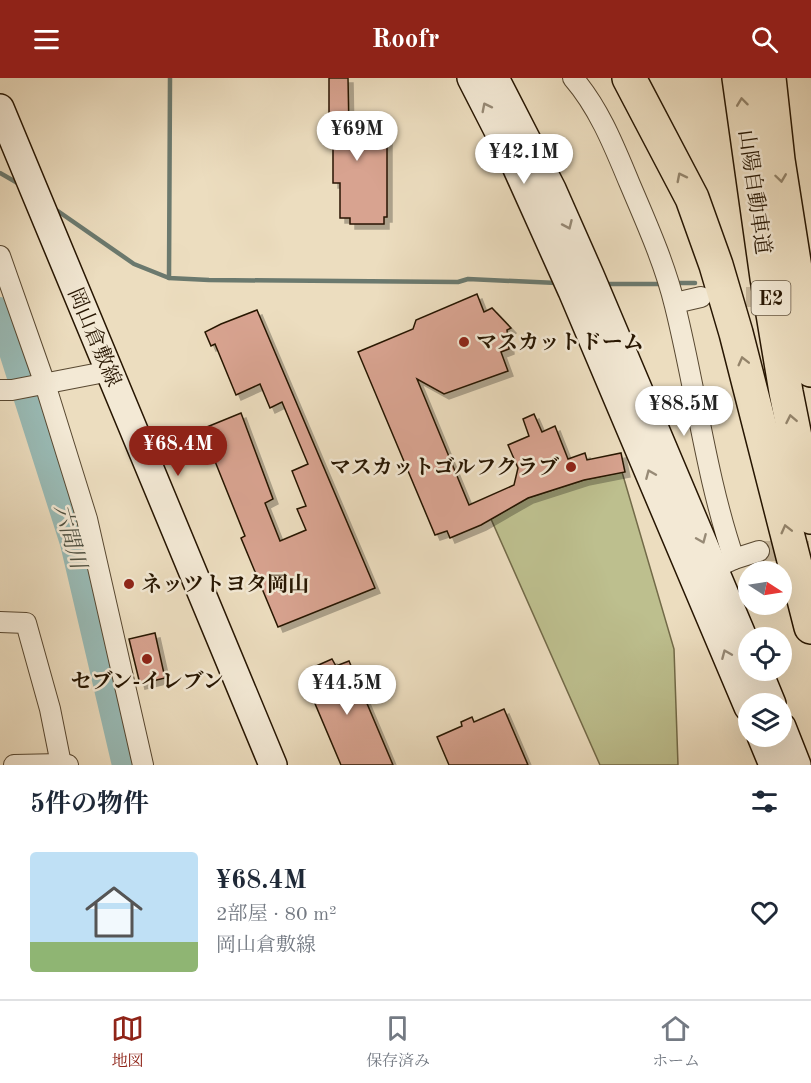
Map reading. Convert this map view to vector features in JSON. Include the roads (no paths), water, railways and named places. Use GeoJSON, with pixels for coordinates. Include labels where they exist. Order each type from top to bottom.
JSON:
{"type":"FeatureCollection","features":[{"type":"Feature","properties":{"kind":"highway"},"geometry":{"type":"LineString","coordinates":[[629,78],[692,198],[716,265],[736,333],[811,627]]}},
{"type":"Feature","properties":{"kind":"highway","name":"山陽自動車道"},"geometry":{"type":"LineString","coordinates":[[739,78],[767,278],[784,381],[811,517]]}},
{"type":"Feature","properties":{"kind":"highway","name":"山陽自動車道"},"geometry":{"type":"LineString","coordinates":[[769,78],[778,160],[811,369]]}},
{"type":"Feature","properties":{"kind":"street"},"geometry":{"type":"LineString","coordinates":[[471,78],[514,162],[581,283],[714,568],[739,627]]}},
{"type":"Feature","properties":{"kind":"street"},"geometry":{"type":"LineString","coordinates":[[495,78],[552,189],[581,283]]}},
{"type":"Feature","properties":{"kind":"street"},"geometry":{"type":"LineString","coordinates":[[573,78],[586,93],[614,147],[648,228],[671,291],[710,469],[728,539],[714,568],[745,693]]}},
{"type":"Feature","properties":{"kind":"street","name":"岡山倉敷線"},"geometry":{"type":"LineString","coordinates":[[0,108],[273,765]]}},
{"type":"Feature","properties":{"kind":"street"},"geometry":{"type":"LineString","coordinates":[[0,256],[87,519],[143,765]]}},
{"type":"Feature","properties":{"kind":"street"},"geometry":{"type":"LineString","coordinates":[[671,291],[701,297]]}},
{"type":"Feature","properties":{"kind":"street"},"geometry":{"type":"LineString","coordinates":[[6,390],[110,371]]}},
{"type":"Feature","properties":{"kind":"street"},"geometry":{"type":"LineString","coordinates":[[714,568],[759,551]]}},
{"type":"Feature","properties":{"kind":"street"},"geometry":{"type":"LineString","coordinates":[[0,622],[26,623],[65,764],[14,765]]}},
{"type":"Feature","properties":{"kind":"street"},"geometry":{"type":"LineString","coordinates":[[766,747],[773,765]]}},
{"type":"Feature","properties":{"kind":"street"},"geometry":{"type":"LineString","coordinates":[[790,747],[798,765]]}},
{"type":"Feature","properties":{"kind":"waterway"},"geometry":{"type":"LineString","coordinates":[[169,278],[170,78]]}},
{"type":"Feature","properties":{"kind":"waterway"},"geometry":{"type":"LineString","coordinates":[[0,173],[21,185]]}},
{"type":"Feature","properties":{"kind":"waterway"},"geometry":{"type":"LineString","coordinates":[[52,207],[134,264],[169,278],[458,282],[468,279],[557,283]]}},
{"type":"Feature","properties":{"kind":"waterway"},"geometry":{"type":"LineString","coordinates":[[673,283],[695,283]]}},
{"type":"Feature","properties":{"kind":"waterway"},"geometry":{"type":"LineString","coordinates":[[604,284],[662,284]]}},
{"type":"Feature","properties":{"kind":"waterway","name":"六間川"},"geometry":{"type":"LineString","coordinates":[[0,311],[74,543],[126,765]]}},
{"type":"Feature","properties":{"kind":"tunnel"},"geometry":{"type":"LineString","coordinates":[[716,297],[779,297]]}},
{"type":"Feature","properties":{"kind":"tunnel"},"geometry":{"type":"LineString","coordinates":[[759,551],[811,551]]}},
{"type":"Feature","properties":{"kind":"place","name":"マスカットドーム"},"geometry":{"type":"Point","coordinates":[464,342]}},
{"type":"Feature","properties":{"kind":"place","name":"マスカットゴルフクラブ"},"geometry":{"type":"Point","coordinates":[571,467]}},
{"type":"Feature","properties":{"kind":"place","name":"ネッツトヨタ岡山"},"geometry":{"type":"Point","coordinates":[129,584]}},
{"type":"Feature","properties":{"kind":"place","name":"セブン-イレブン"},"geometry":{"type":"Point","coordinates":[147,659]}}]}
